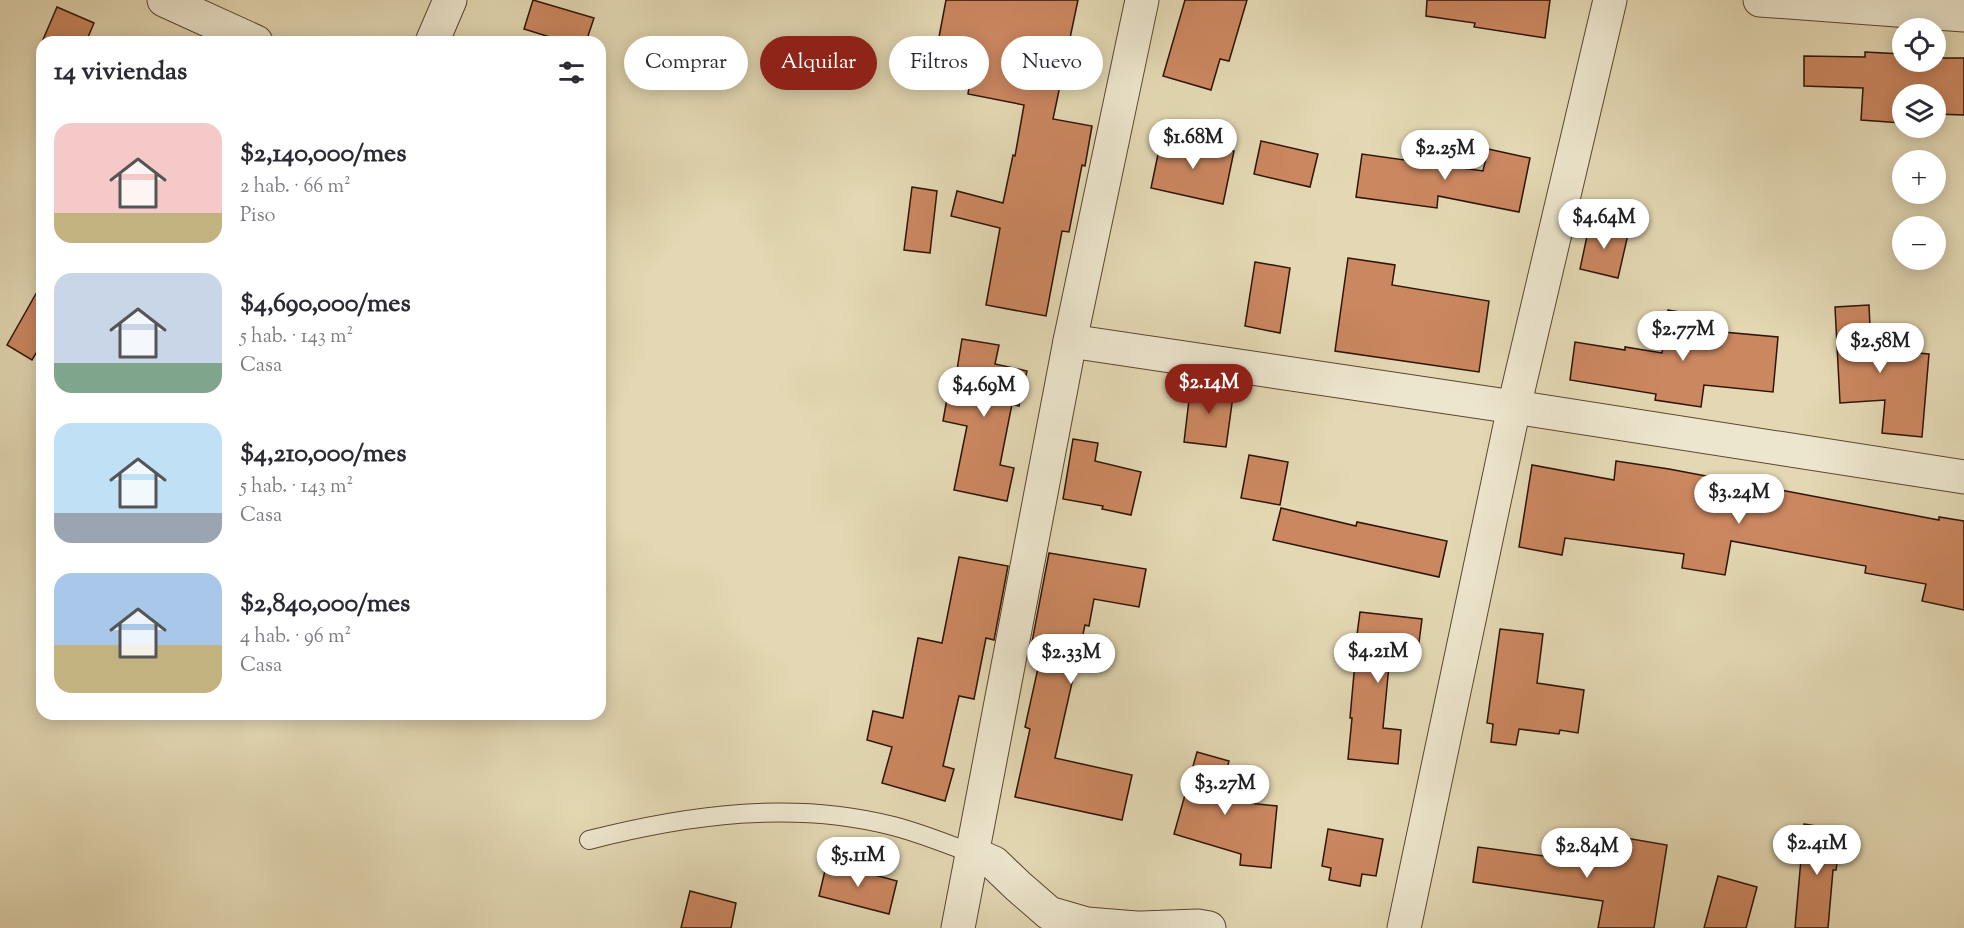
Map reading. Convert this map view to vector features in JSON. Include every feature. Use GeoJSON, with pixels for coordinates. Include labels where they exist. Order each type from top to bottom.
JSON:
{"type":"FeatureCollection","features":[{"type":"Feature","properties":{"kind":"street"},"geometry":{"type":"LineString","coordinates":[[164,0],[243,36]]}},
{"type":"Feature","properties":{"kind":"street"},"geometry":{"type":"LineString","coordinates":[[435,36],[450,0]]}},
{"type":"Feature","properties":{"kind":"street"},"geometry":{"type":"LineString","coordinates":[[958,928],[1070,341],[1142,0]]}},
{"type":"Feature","properties":{"kind":"street"},"geometry":{"type":"LineString","coordinates":[[1404,928],[1514,407],[1610,0]]}},
{"type":"Feature","properties":{"kind":"street"},"geometry":{"type":"LineString","coordinates":[[1760,0],[1964,15]]}},
{"type":"Feature","properties":{"kind":"street"},"geometry":{"type":"LineString","coordinates":[[1070,341],[1964,477]]}},
{"type":"Feature","properties":{"kind":"street"},"geometry":{"type":"LineString","coordinates":[[971,853],[994,863],[1049,913],[1087,924],[1138,928],[1198,926],[1209,928]]}},
{"type":"Feature","properties":{"kind":"lane"},"geometry":{"type":"LineString","coordinates":[[589,840],[645,826],[701,817],[754,813],[807,813],[891,826],[971,853]]}},
{"type":"Feature","properties":{"kind":"building"},"geometry":{"type":"Polygon","coordinates":[[[533,0],[594,18],[588,36],[547,36],[524,29],[533,0]]]}},
{"type":"Feature","properties":{"kind":"building"},"geometry":{"type":"Polygon","coordinates":[[[946,0],[1078,0],[1070,36],[1001,36],[1001,90],[1059,90],[1053,119],[1092,126],[1069,232],[1062,231],[1046,316],[986,305],[1000,228],[951,216],[957,191],[1003,203],[1013,155],[1015,156],[1024,105],[968,94],[969,90],[989,90],[989,36],[939,36],[946,0]]]}},
{"type":"Feature","properties":{"kind":"building"},"geometry":{"type":"Polygon","coordinates":[[[1185,0],[1247,0],[1229,61],[1220,59],[1211,90],[1163,76],[1185,0]]]}},
{"type":"Feature","properties":{"kind":"building"},"geometry":{"type":"Polygon","coordinates":[[[1427,0],[1550,0],[1545,38],[1474,27],[1475,23],[1426,16],[1427,0]]]}},
{"type":"Feature","properties":{"kind":"building"},"geometry":{"type":"Polygon","coordinates":[[[57,7],[94,23],[89,36],[45,36],[57,7]]]}},
{"type":"Feature","properties":{"kind":"building"},"geometry":{"type":"Polygon","coordinates":[[[1865,52],[1892,53],[1892,72],[1946,72],[1946,58],[1964,58],[1964,115],[1946,114],[1946,84],[1892,84],[1892,122],[1861,120],[1863,88],[1804,86],[1804,56],[1865,57],[1865,52]]]}},
{"type":"Feature","properties":{"kind":"building"},"geometry":{"type":"Polygon","coordinates":[[[1162,135],[1234,151],[1223,204],[1151,188],[1162,135]]]}},
{"type":"Feature","properties":{"kind":"building"},"geometry":{"type":"Polygon","coordinates":[[[1261,141],[1318,154],[1310,187],[1254,174],[1261,141]]]}},
{"type":"Feature","properties":{"kind":"building"},"geometry":{"type":"Polygon","coordinates":[[[1488,149],[1530,158],[1519,212],[1438,196],[1437,208],[1356,197],[1362,154],[1483,171],[1488,149]]]}},
{"type":"Feature","properties":{"kind":"building"},"geometry":{"type":"Polygon","coordinates":[[[912,187],[937,191],[930,253],[904,250],[912,187]]]}},
{"type":"Feature","properties":{"kind":"building"},"geometry":{"type":"Polygon","coordinates":[[[1590,222],[1629,230],[1618,278],[1580,269],[1590,222]]]}},
{"type":"Feature","properties":{"kind":"building"},"geometry":{"type":"Polygon","coordinates":[[[1348,258],[1395,265],[1392,285],[1489,301],[1479,372],[1335,351],[1348,258]]]}},
{"type":"Feature","properties":{"kind":"building"},"geometry":{"type":"Polygon","coordinates":[[[1255,262],[1290,268],[1280,333],[1245,326],[1255,262]]]}},
{"type":"Feature","properties":{"kind":"building"},"geometry":{"type":"Polygon","coordinates":[[[36,294],[36,353],[32,360],[7,345],[36,294]]]}},
{"type":"Feature","properties":{"kind":"building"},"geometry":{"type":"Polygon","coordinates":[[[1869,305],[1871,349],[1929,354],[1922,437],[1882,433],[1885,400],[1840,403],[1835,307],[1869,305]]]}},
{"type":"Feature","properties":{"kind":"building"},"geometry":{"type":"Polygon","coordinates":[[[1668,310],[1714,318],[1712,331],[1778,337],[1773,392],[1704,385],[1701,407],[1655,400],[1656,394],[1570,380],[1575,342],[1662,353],[1668,310]]]}},
{"type":"Feature","properties":{"kind":"building"},"geometry":{"type":"Polygon","coordinates":[[[962,339],[999,345],[995,364],[1027,371],[1019,406],[1012,404],[1000,465],[1014,468],[1007,501],[954,490],[967,426],[943,421],[948,393],[953,394],[962,339]]]}},
{"type":"Feature","properties":{"kind":"building"},"geometry":{"type":"Polygon","coordinates":[[[1191,383],[1234,389],[1226,447],[1184,442],[1191,383]]]}},
{"type":"Feature","properties":{"kind":"building"},"geometry":{"type":"Polygon","coordinates":[[[1073,439],[1098,443],[1095,461],[1141,472],[1131,515],[1102,509],[1103,506],[1063,499],[1073,439]]]}},
{"type":"Feature","properties":{"kind":"building"},"geometry":{"type":"Polygon","coordinates":[[[1249,455],[1288,462],[1280,505],[1241,498],[1249,455]]]}},
{"type":"Feature","properties":{"kind":"building"},"geometry":{"type":"Polygon","coordinates":[[[1616,461],[1939,520],[1939,517],[1964,521],[1964,610],[1922,601],[1926,584],[1865,573],[1866,566],[1731,541],[1725,575],[1682,568],[1684,554],[1565,538],[1562,555],[1519,547],[1532,465],[1614,480],[1616,461]]]}},
{"type":"Feature","properties":{"kind":"building"},"geometry":{"type":"Polygon","coordinates":[[[1281,508],[1356,526],[1357,522],[1447,541],[1439,577],[1273,540],[1281,508]]]}},
{"type":"Feature","properties":{"kind":"building"},"geometry":{"type":"Polygon","coordinates":[[[1049,553],[1146,569],[1139,607],[1094,599],[1089,626],[1085,625],[1055,758],[1132,775],[1122,820],[1015,797],[1030,729],[1025,727],[1042,650],[1031,647],[1049,553]]]}},
{"type":"Feature","properties":{"kind":"building"},"geometry":{"type":"Polygon","coordinates":[[[959,557],[1008,566],[994,640],[986,638],[974,699],[959,696],[943,766],[954,769],[945,801],[882,783],[892,747],[867,740],[873,711],[903,718],[918,638],[942,643],[959,557]]]}},
{"type":"Feature","properties":{"kind":"building"},"geometry":{"type":"Polygon","coordinates":[[[1360,612],[1422,619],[1417,658],[1390,655],[1383,728],[1401,730],[1398,764],[1348,759],[1355,650],[1360,612]]]}},
{"type":"Feature","properties":{"kind":"building"},"geometry":{"type":"Polygon","coordinates":[[[1500,629],[1543,634],[1537,683],[1584,690],[1578,733],[1560,730],[1559,734],[1519,729],[1516,745],[1491,742],[1493,724],[1487,723],[1500,629]]]}},
{"type":"Feature","properties":{"kind":"building"},"geometry":{"type":"Polygon","coordinates":[[[1197,752],[1229,761],[1219,800],[1277,806],[1271,868],[1240,865],[1241,854],[1174,834],[1197,752]]]}},
{"type":"Feature","properties":{"kind":"building"},"geometry":{"type":"Polygon","coordinates":[[[1804,824],[1842,830],[1836,870],[1833,870],[1828,928],[1795,928],[1804,824]]]}},
{"type":"Feature","properties":{"kind":"building"},"geometry":{"type":"Polygon","coordinates":[[[1328,829],[1383,839],[1376,876],[1362,874],[1360,886],[1329,880],[1331,868],[1322,866],[1328,829]]]}},
{"type":"Feature","properties":{"kind":"building"},"geometry":{"type":"Polygon","coordinates":[[[1614,836],[1667,845],[1654,928],[1598,928],[1603,901],[1473,882],[1478,847],[1609,865],[1614,836]]]}},
{"type":"Feature","properties":{"kind":"building"},"geometry":{"type":"Polygon","coordinates":[[[827,862],[897,881],[889,914],[819,896],[827,862]]]}},
{"type":"Feature","properties":{"kind":"building"},"geometry":{"type":"Polygon","coordinates":[[[1718,876],[1757,887],[1746,928],[1704,928],[1718,876]]]}},
{"type":"Feature","properties":{"kind":"building"},"geometry":{"type":"Polygon","coordinates":[[[690,891],[736,903],[731,928],[681,928],[690,891]]]}}]}
